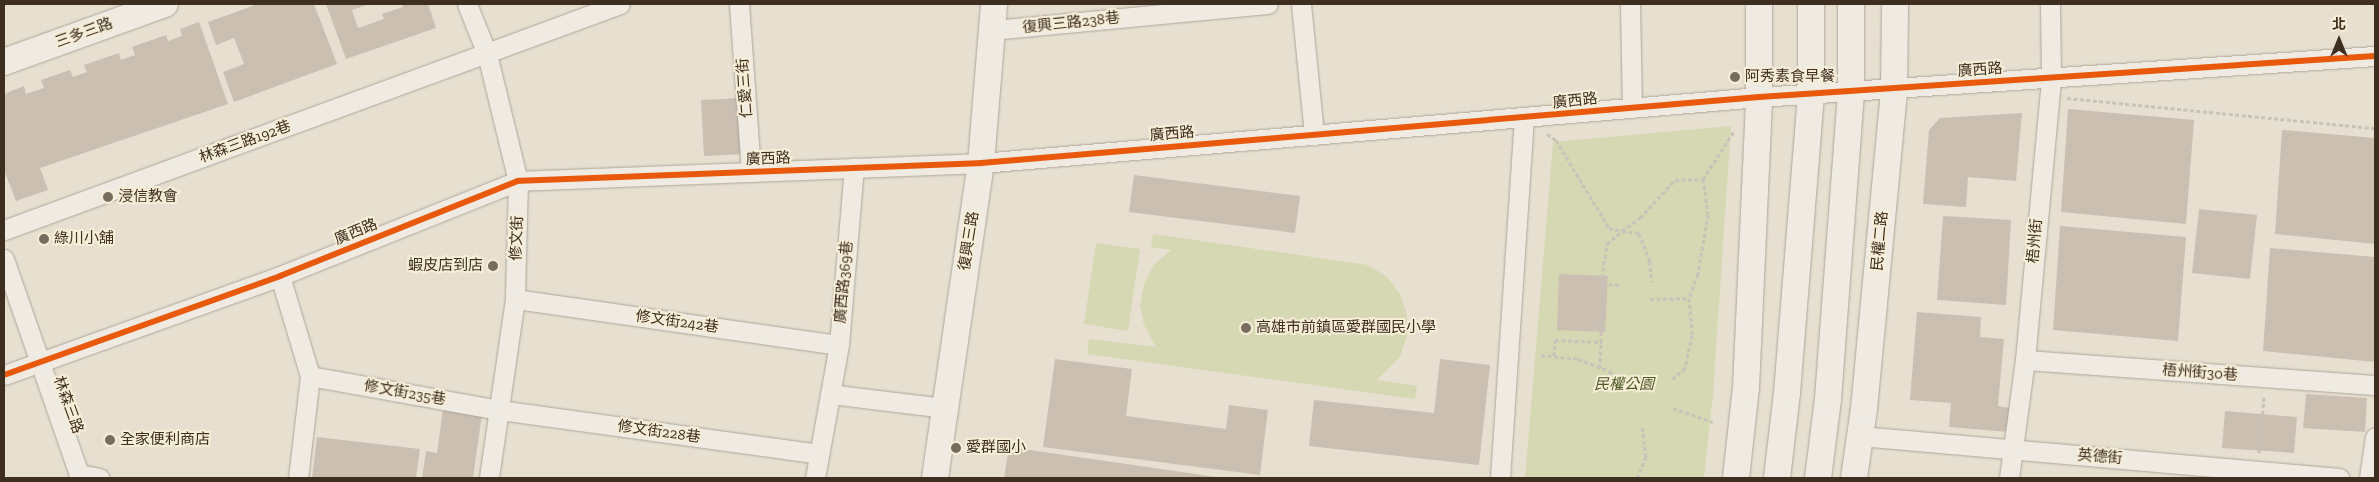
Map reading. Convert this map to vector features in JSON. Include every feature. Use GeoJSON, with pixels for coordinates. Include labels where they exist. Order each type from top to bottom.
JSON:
{"type":"FeatureCollection","features":[{"type":"Feature","properties":{"kind":"street","name":"三多三路"},"geometry":{"type":"LineString","coordinates":[[4,62],[165,4]]}},
{"type":"Feature","properties":{"kind":"street","name":"修文街"},"geometry":{"type":"LineString","coordinates":[[467,4],[487,54],[518,181],[515,300],[490,478]]}},
{"type":"Feature","properties":{"kind":"street","name":"林森三路192巷"},"geometry":{"type":"LineString","coordinates":[[4,230],[620,4]]}},
{"type":"Feature","properties":{"kind":"street","name":"仁愛三街"},"geometry":{"type":"LineString","coordinates":[[739,4],[750,172]]}},
{"type":"Feature","properties":{"kind":"street","name":"復興三路"},"geometry":{"type":"LineString","coordinates":[[935,478],[981,163],[994,30],[994,4]]}},
{"type":"Feature","properties":{"kind":"street","name":"復興三路238巷"},"geometry":{"type":"LineString","coordinates":[[994,30],[1268,4]]}},
{"type":"Feature","properties":{"kind":"street"},"geometry":{"type":"LineString","coordinates":[[1301,4],[1314,135]]}},
{"type":"Feature","properties":{"kind":"street"},"geometry":{"type":"LineString","coordinates":[[1630,4],[1632,108]]}},
{"type":"Feature","properties":{"kind":"street"},"geometry":{"type":"LineString","coordinates":[[1736,478],[1746,388],[1759,97],[1759,4]]}},
{"type":"Feature","properties":{"kind":"street"},"geometry":{"type":"LineString","coordinates":[[1777,478],[1787,393],[1811,94],[1810,4]]}},
{"type":"Feature","properties":{"kind":"street"},"geometry":{"type":"LineString","coordinates":[[1818,478],[1828,399],[1850,91],[1850,4]]}},
{"type":"Feature","properties":{"kind":"street","name":"民權二路"},"geometry":{"type":"LineString","coordinates":[[1854,478],[1860,436],[1894,89],[1895,4]]}},
{"type":"Feature","properties":{"kind":"street","name":"梧州街"},"geometry":{"type":"LineString","coordinates":[[2009,478],[2024,360],[2051,78],[2050,4]]}},
{"type":"Feature","properties":{"kind":"street","name":"廣西路"},"geometry":{"type":"LineString","coordinates":[[4,375],[280,276],[518,181],[981,163],[1759,97],[2375,56]]}},
{"type":"Feature","properties":{"kind":"street"},"geometry":{"type":"LineString","coordinates":[[1500,478],[1524,118]]}},
{"type":"Feature","properties":{"kind":"street","name":"廣西路369巷"},"geometry":{"type":"LineString","coordinates":[[815,478],[839,345],[854,168]]}},
{"type":"Feature","properties":{"kind":"street","name":"林森三路"},"geometry":{"type":"LineString","coordinates":[[4,259],[79,476]]}},
{"type":"Feature","properties":{"kind":"street"},"geometry":{"type":"LineString","coordinates":[[280,276],[310,376],[298,478]]}},
{"type":"Feature","properties":{"kind":"street","name":"修文街242巷"},"geometry":{"type":"LineString","coordinates":[[515,300],[839,345]]}},
{"type":"Feature","properties":{"kind":"street","name":"梧州街30巷"},"geometry":{"type":"LineString","coordinates":[[2024,360],[2375,385]]}},
{"type":"Feature","properties":{"kind":"street","name":"修文街235巷"},"geometry":{"type":"LineString","coordinates":[[310,376],[499,410]]}},
{"type":"Feature","properties":{"kind":"street"},"geometry":{"type":"LineString","coordinates":[[830,394],[944,408]]}},
{"type":"Feature","properties":{"kind":"street","name":"修文街228巷"},"geometry":{"type":"LineString","coordinates":[[499,410],[819,454]]}},
{"type":"Feature","properties":{"kind":"street","name":"英德街"},"geometry":{"type":"LineString","coordinates":[[1860,436],[2339,478]]}},
{"type":"Feature","properties":{"kind":"street"},"geometry":{"type":"LineString","coordinates":[[2368,478],[2375,436]]}},
{"type":"Feature","properties":{"kind":"street"},"geometry":{"type":"LineString","coordinates":[[79,476],[100,478]]}},
{"type":"Feature","properties":{"kind":"path"},"geometry":{"type":"LineString","coordinates":[[2068,98],[2375,128]]}},
{"type":"Feature","properties":{"kind":"path"},"geometry":{"type":"LineString","coordinates":[[1670,381],[1685,368],[1692,335],[1689,298],[1698,274],[1708,214],[1703,179],[1739,123]]}},
{"type":"Feature","properties":{"kind":"path"},"geometry":{"type":"LineString","coordinates":[[1556,140],[1609,228],[1639,233],[1650,261],[1650,282]]}},
{"type":"Feature","properties":{"kind":"path"},"geometry":{"type":"LineString","coordinates":[[1600,368],[1602,284],[1607,244],[1640,218],[1675,180],[1703,179]]}},
{"type":"Feature","properties":{"kind":"path"},"geometry":{"type":"LineString","coordinates":[[1602,284],[1620,285]]}},
{"type":"Feature","properties":{"kind":"path"},"geometry":{"type":"LineString","coordinates":[[1650,299],[1689,298]]}},
{"type":"Feature","properties":{"kind":"path"},"geometry":{"type":"LineString","coordinates":[[1554,356],[1555,340],[1602,342]]}},
{"type":"Feature","properties":{"kind":"path"},"geometry":{"type":"LineString","coordinates":[[1540,355],[1578,358],[1600,368],[1621,382]]}},
{"type":"Feature","properties":{"kind":"path"},"geometry":{"type":"LineString","coordinates":[[2257,471],[2265,386]]}},
{"type":"Feature","properties":{"kind":"path"},"geometry":{"type":"LineString","coordinates":[[1672,408],[1713,422]]}},
{"type":"Feature","properties":{"kind":"path"},"geometry":{"type":"LineString","coordinates":[[1637,478],[1646,457],[1642,426]]}},
{"type":"Feature","properties":{"kind":"green space","name":"民權公園"},"geometry":{"type":"Polygon","coordinates":[[[1731,126],[1713,395],[1704,478],[1525,478],[1553,142],[1731,126]]]}},
{"type":"Feature","properties":{"kind":"green space"},"geometry":{"type":"Polygon","coordinates":[[[1153,234],[1368,265],[1387,277],[1400,294],[1407,314],[1407,336],[1400,357],[1377,380],[1417,386],[1415,399],[1087,354],[1089,339],[1156,347],[1144,325],[1140,305],[1144,284],[1154,265],[1171,250],[1151,247],[1153,234]]]}},
{"type":"Feature","properties":{"kind":"green space"},"geometry":{"type":"Polygon","coordinates":[[[1096,243],[1140,249],[1128,331],[1084,324],[1096,243]]]}},
{"type":"Feature","properties":{"kind":"building"},"geometry":{"type":"Polygon","coordinates":[[[258,4],[314,4],[337,64],[234,102],[223,72],[244,64],[234,38],[216,45],[208,22],[258,4]]]}},
{"type":"Feature","properties":{"kind":"building"},"geometry":{"type":"Polygon","coordinates":[[[326,4],[370,4],[352,10],[358,28],[384,19],[382,14],[403,7],[401,4],[428,4],[436,28],[346,59],[326,4]]]}},
{"type":"Feature","properties":{"kind":"building"},"geometry":{"type":"Polygon","coordinates":[[[199,22],[228,104],[40,168],[48,190],[16,201],[4,170],[4,94],[24,86],[26,94],[44,88],[41,80],[70,70],[73,77],[87,72],[84,65],[119,53],[121,60],[135,55],[132,47],[166,35],[168,41],[182,36],[180,29],[199,22]]]}},
{"type":"Feature","properties":{"kind":"building"},"geometry":{"type":"Polygon","coordinates":[[[740,98],[744,154],[704,156],[701,100],[740,98]]]}},
{"type":"Feature","properties":{"kind":"building"},"geometry":{"type":"Polygon","coordinates":[[[2068,109],[2194,120],[2186,224],[2061,212],[2068,109]]]}},
{"type":"Feature","properties":{"kind":"building"},"geometry":{"type":"Polygon","coordinates":[[[2022,113],[2016,181],[1968,177],[1966,207],[1923,204],[1929,130],[1940,118],[2022,113]]]}},
{"type":"Feature","properties":{"kind":"building"},"geometry":{"type":"Polygon","coordinates":[[[2282,130],[2375,138],[2375,244],[2275,234],[2282,130]]]}},
{"type":"Feature","properties":{"kind":"building"},"geometry":{"type":"Polygon","coordinates":[[[1134,175],[1300,196],[1295,233],[1129,212],[1134,175]]]}},
{"type":"Feature","properties":{"kind":"building"},"geometry":{"type":"Polygon","coordinates":[[[2199,209],[2257,215],[2250,279],[2192,273],[2199,209]]]}},
{"type":"Feature","properties":{"kind":"building"},"geometry":{"type":"Polygon","coordinates":[[[1943,216],[2011,220],[2006,305],[1937,300],[1943,216]]]}},
{"type":"Feature","properties":{"kind":"building"},"geometry":{"type":"Polygon","coordinates":[[[2060,226],[2186,237],[2178,341],[2053,330],[2060,226]]]}},
{"type":"Feature","properties":{"kind":"building"},"geometry":{"type":"Polygon","coordinates":[[[2270,248],[2375,257],[2375,362],[2263,351],[2270,248]]]}},
{"type":"Feature","properties":{"kind":"building"},"geometry":{"type":"Polygon","coordinates":[[[1559,274],[1608,276],[1605,332],[1557,330],[1559,274]]]}},
{"type":"Feature","properties":{"kind":"building"},"geometry":{"type":"Polygon","coordinates":[[[1917,312],[1981,317],[1980,337],[2004,339],[1998,406],[2011,408],[2009,432],[1949,427],[1951,403],[1910,400],[1917,312]]]}},
{"type":"Feature","properties":{"kind":"building"},"geometry":{"type":"Polygon","coordinates":[[[1055,359],[1132,369],[1126,416],[1226,429],[1229,405],[1268,410],[1260,475],[1043,447],[1055,359]]]}},
{"type":"Feature","properties":{"kind":"building"},"geometry":{"type":"Polygon","coordinates":[[[1440,359],[1490,365],[1479,465],[1309,446],[1314,400],[1434,413],[1440,359]]]}},
{"type":"Feature","properties":{"kind":"building"},"geometry":{"type":"Polygon","coordinates":[[[2306,394],[2367,398],[2365,432],[2303,428],[2306,394]]]}},
{"type":"Feature","properties":{"kind":"building"},"geometry":{"type":"Polygon","coordinates":[[[443,409],[482,414],[473,478],[422,478],[426,451],[437,453],[443,409]]]}},
{"type":"Feature","properties":{"kind":"building"},"geometry":{"type":"Polygon","coordinates":[[[2225,411],[2297,417],[2294,453],[2222,448],[2225,411]]]}},
{"type":"Feature","properties":{"kind":"building"},"geometry":{"type":"Polygon","coordinates":[[[317,437],[420,449],[416,478],[312,478],[317,437]]]}},
{"type":"Feature","properties":{"kind":"building"},"geometry":{"type":"Polygon","coordinates":[[[1009,447],[1216,477],[1216,478],[1004,478],[1009,447]]]}},
{"type":"Feature","properties":{"kind":"cycle path"},"geometry":{"type":"LineString","coordinates":[[4,375],[280,276],[518,181],[981,163],[1759,97],[2375,56]]}},
{"type":"Feature","properties":{"kind":"place","name":"阿秀素食早餐"},"geometry":{"type":"Point","coordinates":[1735,77]}},
{"type":"Feature","properties":{"kind":"place","name":"浸信教會"},"geometry":{"type":"Point","coordinates":[108,197]}},
{"type":"Feature","properties":{"kind":"place","name":"綠川小舖"},"geometry":{"type":"Point","coordinates":[44,239]}},
{"type":"Feature","properties":{"kind":"place","name":"蝦皮店到店"},"geometry":{"type":"Point","coordinates":[493,266]}},
{"type":"Feature","properties":{"kind":"place","name":"高雄市前鎮區愛群國民小學"},"geometry":{"type":"Point","coordinates":[1246,328]}},
{"type":"Feature","properties":{"kind":"place","name":"全家便利商店"},"geometry":{"type":"Point","coordinates":[110,440]}},
{"type":"Feature","properties":{"kind":"place","name":"愛群國小"},"geometry":{"type":"Point","coordinates":[956,448]}}]}
